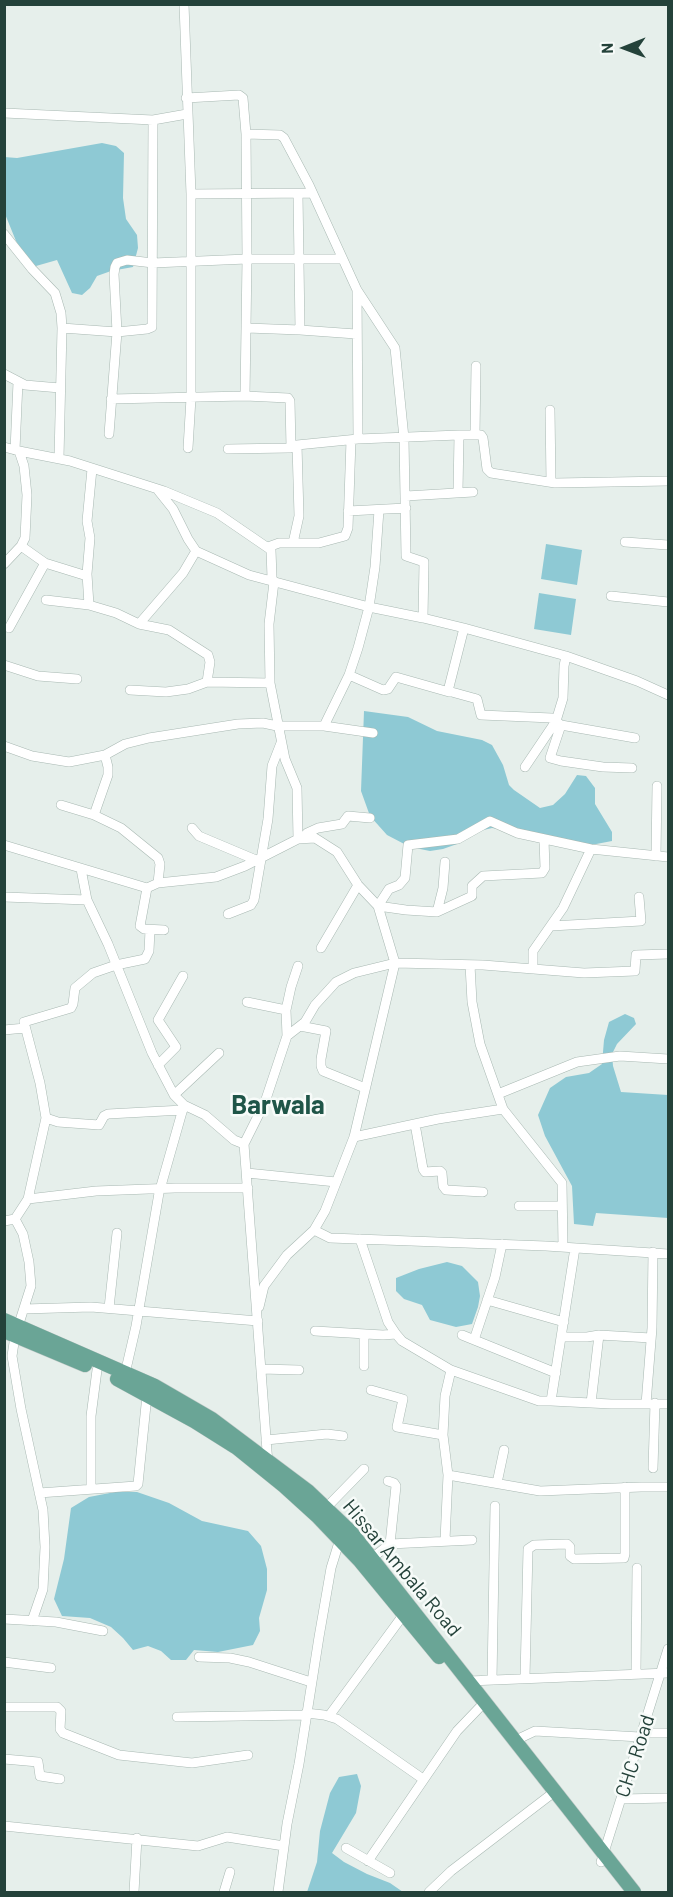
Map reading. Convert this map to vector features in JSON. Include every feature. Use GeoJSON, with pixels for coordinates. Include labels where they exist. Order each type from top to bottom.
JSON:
{"type":"FeatureCollection","features":[{"type":"Feature","properties":{"kind":"main road","name":"Hissar Ambala Road"},"geometry":{"type":"LineString","coordinates":[[4,1320],[13,1331],[97,1370],[155,1386],[212,1419],[267,1466],[360,1561],[480,1707],[549,1796],[634,1893]]}},
{"type":"Feature","properties":{"kind":"main road","name":"Hissar Ambala Road"},"geometry":{"type":"LineString","coordinates":[[13,1331],[124,1377],[147,1395],[308,1491],[351,1532],[516,1740],[602,1858],[624,1893]]}},
{"type":"Feature","properties":{"kind":"street"},"geometry":{"type":"LineString","coordinates":[[184,4],[191,194],[191,398],[188,447]]}},
{"type":"Feature","properties":{"kind":"street"},"geometry":{"type":"LineString","coordinates":[[186,98],[241,95],[243,98],[246,134],[247,259],[245,396]]}},
{"type":"Feature","properties":{"kind":"street"},"geometry":{"type":"LineString","coordinates":[[4,112],[153,120],[187,114]]}},
{"type":"Feature","properties":{"kind":"street"},"geometry":{"type":"LineString","coordinates":[[62,328],[117,332],[152,327],[153,120]]}},
{"type":"Feature","properties":{"kind":"street"},"geometry":{"type":"LineString","coordinates":[[246,134],[282,136],[312,193],[357,290],[396,350],[404,438],[406,556],[423,560],[425,565],[423,618]]}},
{"type":"Feature","properties":{"kind":"street"},"geometry":{"type":"LineString","coordinates":[[191,194],[312,193]]}},
{"type":"Feature","properties":{"kind":"street"},"geometry":{"type":"LineString","coordinates":[[298,194],[300,330]]}},
{"type":"Feature","properties":{"kind":"street"},"geometry":{"type":"LineString","coordinates":[[4,234],[54,293],[61,313],[59,458]]}},
{"type":"Feature","properties":{"kind":"street"},"geometry":{"type":"LineString","coordinates":[[109,434],[117,332],[115,266],[119,262],[127,260],[153,263],[247,259],[342,260]]}},
{"type":"Feature","properties":{"kind":"street"},"geometry":{"type":"LineString","coordinates":[[268,547],[279,543],[319,543],[344,537],[347,533],[354,440],[357,290]]}},
{"type":"Feature","properties":{"kind":"street"},"geometry":{"type":"LineString","coordinates":[[247,328],[356,334]]}},
{"type":"Feature","properties":{"kind":"street"},"geometry":{"type":"LineString","coordinates":[[475,435],[476,366]]}},
{"type":"Feature","properties":{"kind":"street"},"geometry":{"type":"LineString","coordinates":[[4,374],[18,382],[37,387],[60,388]]}},
{"type":"Feature","properties":{"kind":"street"},"geometry":{"type":"LineString","coordinates":[[4,564],[21,546],[26,531],[27,495],[24,466],[10,449],[18,382]]}},
{"type":"Feature","properties":{"kind":"street"},"geometry":{"type":"LineString","coordinates":[[111,399],[245,396],[290,399],[299,516],[293,543]]}},
{"type":"Feature","properties":{"kind":"street"},"geometry":{"type":"LineString","coordinates":[[550,410],[551,482]]}},
{"type":"Feature","properties":{"kind":"street"},"geometry":{"type":"LineString","coordinates":[[458,492],[459,435]]}},
{"type":"Feature","properties":{"kind":"street"},"geometry":{"type":"LineString","coordinates":[[228,449],[354,440],[475,435],[483,437],[485,464],[489,472],[551,482],[669,481]]}},
{"type":"Feature","properties":{"kind":"street"},"geometry":{"type":"LineString","coordinates":[[10,449],[59,458],[157,489],[217,513],[268,547],[272,554],[274,582],[268,624],[270,683],[285,759],[297,788],[301,838]]}},
{"type":"Feature","properties":{"kind":"street"},"geometry":{"type":"LineString","coordinates":[[89,605],[87,576],[90,538],[87,521],[93,469]]}},
{"type":"Feature","properties":{"kind":"street"},"geometry":{"type":"LineString","coordinates":[[157,489],[173,509],[196,551],[249,575],[567,656],[669,695]]}},
{"type":"Feature","properties":{"kind":"street"},"geometry":{"type":"LineString","coordinates":[[406,496],[472,492]]}},
{"type":"Feature","properties":{"kind":"street"},"geometry":{"type":"LineString","coordinates":[[348,511],[406,508]]}},
{"type":"Feature","properties":{"kind":"street"},"geometry":{"type":"LineString","coordinates":[[324,726],[350,675],[369,607],[375,567],[379,510]]}},
{"type":"Feature","properties":{"kind":"street"},"geometry":{"type":"LineString","coordinates":[[626,542],[669,545]]}},
{"type":"Feature","properties":{"kind":"street"},"geometry":{"type":"LineString","coordinates":[[21,546],[45,563],[87,576]]}},
{"type":"Feature","properties":{"kind":"street"},"geometry":{"type":"LineString","coordinates":[[139,624],[183,573],[196,551]]}},
{"type":"Feature","properties":{"kind":"street"},"geometry":{"type":"LineString","coordinates":[[9,628],[45,563]]}},
{"type":"Feature","properties":{"kind":"street"},"geometry":{"type":"LineString","coordinates":[[611,596],[669,602]]}},
{"type":"Feature","properties":{"kind":"street"},"geometry":{"type":"LineString","coordinates":[[46,600],[89,605],[116,613],[139,624],[169,630],[208,655],[210,662],[207,682]]}},
{"type":"Feature","properties":{"kind":"street"},"geometry":{"type":"LineString","coordinates":[[449,692],[464,628]]}},
{"type":"Feature","properties":{"kind":"street"},"geometry":{"type":"LineString","coordinates":[[567,656],[559,723],[550,758],[561,762],[632,768]]}},
{"type":"Feature","properties":{"kind":"street"},"geometry":{"type":"LineString","coordinates":[[4,665],[38,676],[77,679]]}},
{"type":"Feature","properties":{"kind":"street"},"geometry":{"type":"LineString","coordinates":[[350,675],[383,690],[388,689],[396,677],[449,692],[465,694],[477,699],[479,713],[482,716],[552,718],[559,723],[635,738]]}},
{"type":"Feature","properties":{"kind":"street"},"geometry":{"type":"LineString","coordinates":[[130,690],[166,692],[188,690],[207,682],[270,683]]}},
{"type":"Feature","properties":{"kind":"street"},"geometry":{"type":"LineString","coordinates":[[525,766],[559,723]]}},
{"type":"Feature","properties":{"kind":"street"},"geometry":{"type":"LineString","coordinates":[[4,746],[32,756],[69,762],[105,755],[125,744],[238,724],[324,726],[373,734]]}},
{"type":"Feature","properties":{"kind":"street"},"geometry":{"type":"LineString","coordinates":[[228,914],[253,902],[258,859],[268,819],[272,766],[281,743]]}},
{"type":"Feature","properties":{"kind":"street"},"geometry":{"type":"LineString","coordinates":[[94,815],[108,775],[105,755]]}},
{"type":"Feature","properties":{"kind":"street"},"geometry":{"type":"LineString","coordinates":[[656,856],[657,786]]}},
{"type":"Feature","properties":{"kind":"street"},"geometry":{"type":"LineString","coordinates":[[61,805],[117,824],[156,856],[160,864],[158,883]]}},
{"type":"Feature","properties":{"kind":"street"},"geometry":{"type":"LineString","coordinates":[[4,845],[147,888],[158,883],[216,877],[258,859],[318,828],[342,824],[350,816],[370,818]]}},
{"type":"Feature","properties":{"kind":"street"},"geometry":{"type":"LineString","coordinates":[[378,906],[389,890],[399,885],[405,878],[408,844],[458,839],[489,821],[517,833],[544,840],[591,849],[669,856]]}},
{"type":"Feature","properties":{"kind":"street"},"geometry":{"type":"LineString","coordinates":[[192,828],[199,836],[258,859]]}},
{"type":"Feature","properties":{"kind":"street"},"geometry":{"type":"LineString","coordinates":[[258,1318],[264,1286],[287,1255],[314,1230],[325,1211],[354,1137],[395,963],[378,906],[358,885],[340,855],[334,848],[315,838],[301,838]]}},
{"type":"Feature","properties":{"kind":"street"},"geometry":{"type":"LineString","coordinates":[[378,906],[437,912],[472,896],[472,886],[483,876],[543,872],[545,868],[544,840]]}},
{"type":"Feature","properties":{"kind":"street"},"geometry":{"type":"LineString","coordinates":[[533,969],[533,951],[563,908],[591,849]]}},
{"type":"Feature","properties":{"kind":"street"},"geometry":{"type":"LineString","coordinates":[[437,912],[443,888],[445,862]]}},
{"type":"Feature","properties":{"kind":"street"},"geometry":{"type":"LineString","coordinates":[[81,869],[87,900],[108,944],[158,1065],[183,1108]]}},
{"type":"Feature","properties":{"kind":"street"},"geometry":{"type":"LineString","coordinates":[[321,948],[358,885]]}},
{"type":"Feature","properties":{"kind":"street"},"geometry":{"type":"LineString","coordinates":[[147,888],[140,924],[142,928],[164,930]]}},
{"type":"Feature","properties":{"kind":"street"},"geometry":{"type":"LineString","coordinates":[[4,897],[87,900]]}},
{"type":"Feature","properties":{"kind":"street"},"geometry":{"type":"LineString","coordinates":[[551,926],[641,921],[639,897]]}},
{"type":"Feature","properties":{"kind":"street"},"geometry":{"type":"LineString","coordinates":[[4,1221],[15,1219],[28,1199],[46,1118],[25,1021],[71,1008],[73,991],[93,973],[116,965],[146,959],[149,951],[150,930]]}},
{"type":"Feature","properties":{"kind":"street"},"geometry":{"type":"LineString","coordinates":[[287,1036],[307,1020],[315,1005],[336,982],[354,973],[395,963],[470,965],[584,973],[635,971],[636,955],[669,954]]}},
{"type":"Feature","properties":{"kind":"street"},"geometry":{"type":"LineString","coordinates":[[470,965],[472,1002],[480,1044],[503,1108],[562,1183],[563,1247]]}},
{"type":"Feature","properties":{"kind":"street"},"geometry":{"type":"LineString","coordinates":[[267,1466],[244,1144],[265,1102],[287,1036],[286,1010],[298,966]]}},
{"type":"Feature","properties":{"kind":"street"},"geometry":{"type":"LineString","coordinates":[[158,1065],[176,1046],[158,1020],[183,976]]}},
{"type":"Feature","properties":{"kind":"street"},"geometry":{"type":"LineString","coordinates":[[248,1002],[286,1010]]}},
{"type":"Feature","properties":{"kind":"street"},"geometry":{"type":"LineString","coordinates":[[300,1026],[326,1031],[321,1059],[323,1071],[365,1088]]}},
{"type":"Feature","properties":{"kind":"street"},"geometry":{"type":"LineString","coordinates":[[4,1030],[25,1028]]}},
{"type":"Feature","properties":{"kind":"street"},"geometry":{"type":"LineString","coordinates":[[174,1095],[219,1053]]}},
{"type":"Feature","properties":{"kind":"street"},"geometry":{"type":"LineString","coordinates":[[498,1094],[577,1062],[620,1056],[669,1059]]}},
{"type":"Feature","properties":{"kind":"street"},"geometry":{"type":"LineString","coordinates":[[46,1118],[58,1122],[99,1125],[104,1116],[108,1114],[183,1108],[205,1115],[234,1140],[244,1144]]}},
{"type":"Feature","properties":{"kind":"street"},"geometry":{"type":"LineString","coordinates":[[124,1377],[160,1189],[183,1108]]}},
{"type":"Feature","properties":{"kind":"street"},"geometry":{"type":"LineString","coordinates":[[354,1137],[503,1108]]}},
{"type":"Feature","properties":{"kind":"street"},"geometry":{"type":"LineString","coordinates":[[415,1124],[425,1172],[440,1171],[446,1190],[483,1192]]}},
{"type":"Feature","properties":{"kind":"street"},"geometry":{"type":"LineString","coordinates":[[247,1173],[336,1182]]}},
{"type":"Feature","properties":{"kind":"street"},"geometry":{"type":"LineString","coordinates":[[28,1199],[96,1191],[248,1188]]}},
{"type":"Feature","properties":{"kind":"street"},"geometry":{"type":"LineString","coordinates":[[519,1206],[562,1206]]}},
{"type":"Feature","properties":{"kind":"street"},"geometry":{"type":"LineString","coordinates":[[15,1219],[23,1234],[31,1286],[24,1309],[13,1331],[12,1356],[43,1510],[45,1567],[43,1589],[32,1621]]}},
{"type":"Feature","properties":{"kind":"street"},"geometry":{"type":"LineString","coordinates":[[314,1230],[330,1238],[502,1244],[669,1254]]}},
{"type":"Feature","properties":{"kind":"street"},"geometry":{"type":"LineString","coordinates":[[109,1308],[117,1233]]}},
{"type":"Feature","properties":{"kind":"street"},"geometry":{"type":"LineString","coordinates":[[360,1239],[388,1322],[396,1334],[402,1341],[451,1370],[539,1401],[669,1404]]}},
{"type":"Feature","properties":{"kind":"street"},"geometry":{"type":"LineString","coordinates":[[474,1340],[495,1277],[502,1244]]}},
{"type":"Feature","properties":{"kind":"street"},"geometry":{"type":"LineString","coordinates":[[551,1401],[575,1248]]}},
{"type":"Feature","properties":{"kind":"street"},"geometry":{"type":"LineString","coordinates":[[653,1252],[650,1403],[653,1468]]}},
{"type":"Feature","properties":{"kind":"street"},"geometry":{"type":"LineString","coordinates":[[487,1300],[564,1322]]}},
{"type":"Feature","properties":{"kind":"street"},"geometry":{"type":"LineString","coordinates":[[24,1309],[91,1307],[138,1312],[258,1318]]}},
{"type":"Feature","properties":{"kind":"street"},"geometry":{"type":"LineString","coordinates":[[315,1331],[396,1334]]}},
{"type":"Feature","properties":{"kind":"street"},"geometry":{"type":"LineString","coordinates":[[364,1334],[364,1366]]}},
{"type":"Feature","properties":{"kind":"street"},"geometry":{"type":"LineString","coordinates":[[462,1335],[556,1373]]}},
{"type":"Feature","properties":{"kind":"street"},"geometry":{"type":"LineString","coordinates":[[561,1337],[599,1335],[651,1338]]}},
{"type":"Feature","properties":{"kind":"street"},"geometry":{"type":"LineString","coordinates":[[591,1403],[599,1335]]}},
{"type":"Feature","properties":{"kind":"street"},"geometry":{"type":"LineString","coordinates":[[261,1369],[299,1370]]}},
{"type":"Feature","properties":{"kind":"street"},"geometry":{"type":"LineString","coordinates":[[92,1489],[91,1416],[97,1370]]}},
{"type":"Feature","properties":{"kind":"street"},"geometry":{"type":"LineString","coordinates":[[446,1540],[448,1475],[443,1435],[445,1396],[451,1370]]}},
{"type":"Feature","properties":{"kind":"street"},"geometry":{"type":"LineString","coordinates":[[371,1390],[403,1399],[397,1427],[443,1435]]}},
{"type":"Feature","properties":{"kind":"street"},"geometry":{"type":"LineString","coordinates":[[39,1493],[138,1484],[147,1395]]}},
{"type":"Feature","properties":{"kind":"street"},"geometry":{"type":"LineString","coordinates":[[266,1440],[327,1434],[343,1436]]}},
{"type":"Feature","properties":{"kind":"street"},"geometry":{"type":"LineString","coordinates":[[497,1483],[504,1450]]}},
{"type":"Feature","properties":{"kind":"street"},"geometry":{"type":"LineString","coordinates":[[326,1508],[364,1469]]}},
{"type":"Feature","properties":{"kind":"street"},"geometry":{"type":"LineString","coordinates":[[448,1475],[540,1491],[669,1487]]}},
{"type":"Feature","properties":{"kind":"street"},"geometry":{"type":"LineString","coordinates":[[388,1481],[396,1486],[390,1544]]}},
{"type":"Feature","properties":{"kind":"street"},"geometry":{"type":"LineString","coordinates":[[525,1678],[528,1549],[534,1545],[567,1544],[570,1547],[570,1556],[574,1559],[624,1558],[625,1487]]}},
{"type":"Feature","properties":{"kind":"street"},"geometry":{"type":"LineString","coordinates":[[492,1680],[495,1506]]}},
{"type":"Feature","properties":{"kind":"street"},"geometry":{"type":"LineString","coordinates":[[278,1893],[311,1682],[331,1568],[340,1539]]}},
{"type":"Feature","properties":{"kind":"street"},"geometry":{"type":"LineString","coordinates":[[372,1558],[390,1544],[472,1540]]}},
{"type":"Feature","properties":{"kind":"street"},"geometry":{"type":"LineString","coordinates":[[636,1673],[637,1568]]}},
{"type":"Feature","properties":{"kind":"street"},"geometry":{"type":"LineString","coordinates":[[329,1716],[404,1614]]}},
{"type":"Feature","properties":{"kind":"street"},"geometry":{"type":"LineString","coordinates":[[4,1619],[56,1622],[103,1631]]}},
{"type":"Feature","properties":{"kind":"street","name":"CHC Road"},"geometry":{"type":"LineString","coordinates":[[602,1858],[641,1735],[665,1672],[669,1649]]}},
{"type":"Feature","properties":{"kind":"street"},"geometry":{"type":"LineString","coordinates":[[199,1657],[230,1658],[249,1662],[311,1682]]}},
{"type":"Feature","properties":{"kind":"street"},"geometry":{"type":"LineString","coordinates":[[4,1662],[51,1668]]}},
{"type":"Feature","properties":{"kind":"street"},"geometry":{"type":"LineString","coordinates":[[469,1681],[665,1672]]}},
{"type":"Feature","properties":{"kind":"street"},"geometry":{"type":"LineString","coordinates":[[4,1707],[57,1707],[61,1712],[60,1729],[63,1733],[119,1755],[192,1763],[248,1755]]}},
{"type":"Feature","properties":{"kind":"street"},"geometry":{"type":"LineString","coordinates":[[368,1861],[457,1731],[480,1707]]}},
{"type":"Feature","properties":{"kind":"street"},"geometry":{"type":"LineString","coordinates":[[177,1717],[306,1714],[329,1716],[337,1719],[423,1779]]}},
{"type":"Feature","properties":{"kind":"street"},"geometry":{"type":"LineString","coordinates":[[516,1740],[535,1731],[641,1735],[669,1733]]}},
{"type":"Feature","properties":{"kind":"street"},"geometry":{"type":"LineString","coordinates":[[4,1759],[38,1762],[40,1776],[60,1779]]}},
{"type":"Feature","properties":{"kind":"street"},"geometry":{"type":"LineString","coordinates":[[429,1893],[451,1871],[549,1796]]}},
{"type":"Feature","properties":{"kind":"street"},"geometry":{"type":"LineString","coordinates":[[621,1798],[669,1798]]}},
{"type":"Feature","properties":{"kind":"street"},"geometry":{"type":"LineString","coordinates":[[4,1826],[198,1846],[227,1837],[284,1845]]}},
{"type":"Feature","properties":{"kind":"street"},"geometry":{"type":"LineString","coordinates":[[134,1893],[137,1838]]}},
{"type":"Feature","properties":{"kind":"street"},"geometry":{"type":"LineString","coordinates":[[346,1848],[390,1873]]}},
{"type":"Feature","properties":{"kind":"street"},"geometry":{"type":"LineString","coordinates":[[224,1893],[230,1872]]}},
{"type":"Feature","properties":{"kind":"water"},"geometry":{"type":"Polygon","coordinates":[[[102,143],[116,146],[124,153],[123,198],[126,219],[137,235],[138,248],[133,267],[97,276],[90,288],[82,295],[72,293],[57,260],[36,266],[29,263],[16,241],[5,214],[4,157],[17,158],[102,143]]]}},
{"type":"Feature","properties":{"kind":"water"},"geometry":{"type":"Polygon","coordinates":[[[546,544],[582,550],[577,585],[541,579],[546,544]]]}},
{"type":"Feature","properties":{"kind":"water"},"geometry":{"type":"Polygon","coordinates":[[[539,593],[576,599],[571,635],[534,629],[539,593]]]}},
{"type":"Feature","properties":{"kind":"water"},"geometry":{"type":"Polygon","coordinates":[[[364,711],[408,717],[437,731],[482,740],[492,745],[503,765],[509,785],[540,808],[553,805],[565,794],[577,775],[586,776],[595,788],[595,804],[612,832],[612,841],[591,845],[492,828],[475,832],[457,844],[430,851],[410,847],[387,835],[370,816],[361,791],[364,711]]]}},
{"type":"Feature","properties":{"kind":"water"},"geometry":{"type":"Polygon","coordinates":[[[625,1014],[634,1018],[636,1024],[617,1044],[612,1054],[621,1092],[668,1095],[668,1218],[596,1213],[593,1226],[574,1224],[572,1186],[545,1136],[538,1115],[550,1088],[566,1077],[589,1073],[602,1064],[604,1040],[609,1022],[625,1014]]]}},
{"type":"Feature","properties":{"kind":"water"},"geometry":{"type":"Polygon","coordinates":[[[447,1262],[462,1266],[478,1282],[480,1296],[472,1324],[456,1327],[430,1320],[422,1305],[404,1299],[396,1291],[396,1278],[447,1262]]]}},
{"type":"Feature","properties":{"kind":"water"},"geometry":{"type":"Polygon","coordinates":[[[115,1492],[137,1492],[169,1503],[202,1521],[248,1531],[261,1546],[267,1569],[267,1590],[259,1618],[260,1631],[253,1645],[218,1652],[194,1650],[186,1660],[171,1660],[161,1651],[148,1646],[133,1650],[111,1627],[90,1618],[62,1616],[54,1599],[64,1559],[71,1508],[89,1497],[115,1492]]]}},
{"type":"Feature","properties":{"kind":"water"},"geometry":{"type":"Polygon","coordinates":[[[357,1774],[361,1786],[356,1813],[332,1853],[344,1862],[390,1883],[403,1892],[307,1892],[317,1862],[320,1831],[330,1793],[339,1777],[357,1774]]]}},
{"type":"Feature","properties":{"kind":"district","name":"Barwala"},"geometry":{"type":"Point","coordinates":[278,1105]}}]}
